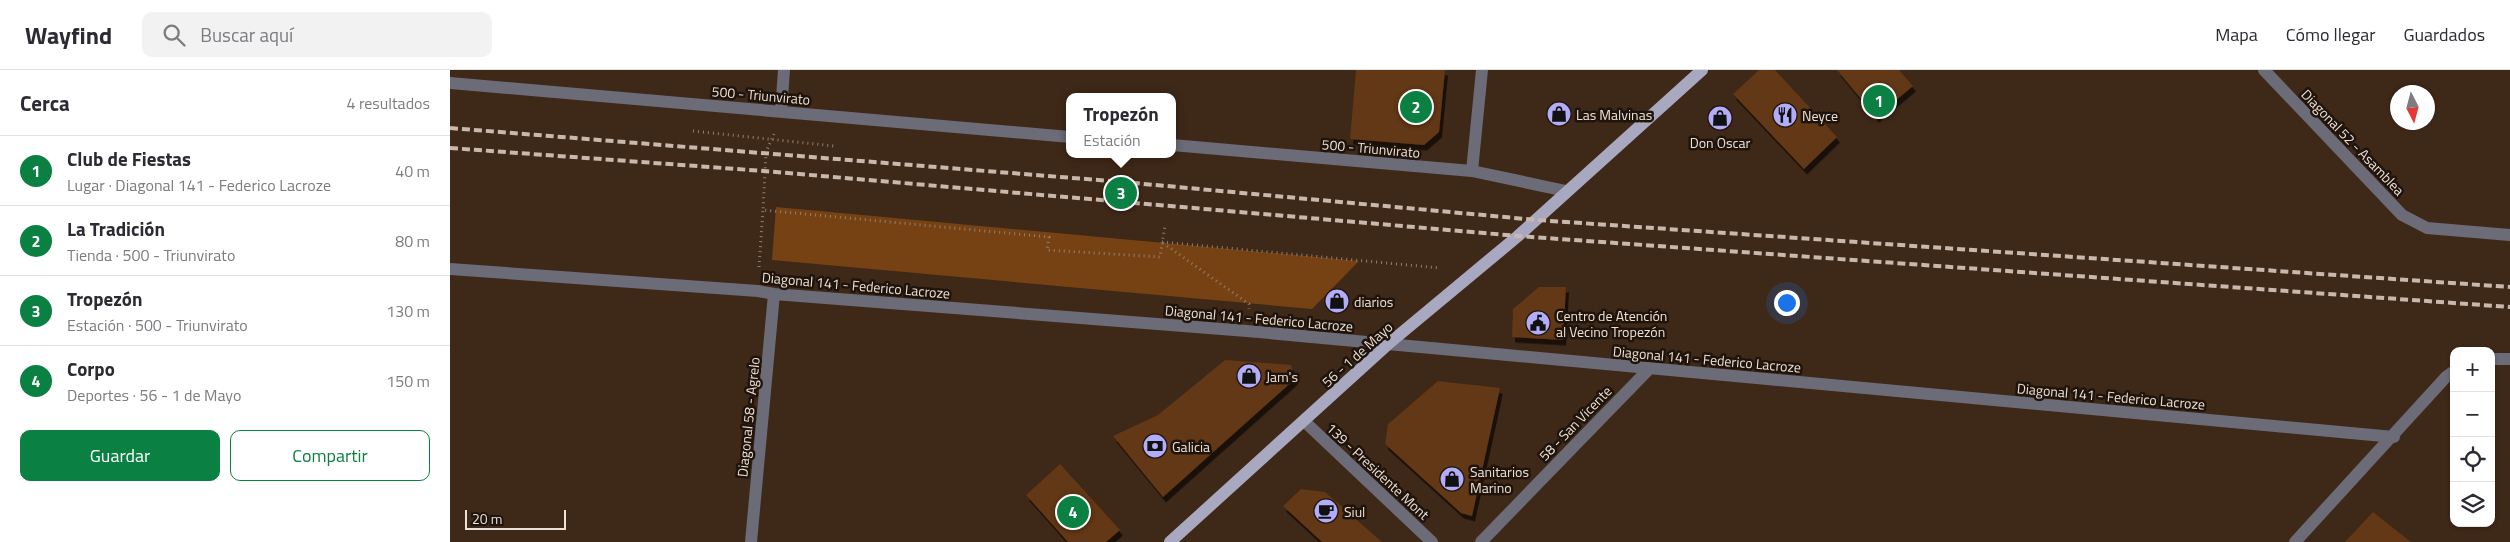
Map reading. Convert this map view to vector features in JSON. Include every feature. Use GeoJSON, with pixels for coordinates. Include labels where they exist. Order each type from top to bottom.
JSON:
{"type":"FeatureCollection","features":[{"type":"Feature","properties":{"kind":"main road","name":"56 - 1 de Mayo"},"geometry":{"type":"LineString","coordinates":[[1170,542],[1387,345],[1518,236],[1702,70]]}},
{"type":"Feature","properties":{"kind":"street"},"geometry":{"type":"LineString","coordinates":[[781,112],[784,70]]}},
{"type":"Feature","properties":{"kind":"street"},"geometry":{"type":"LineString","coordinates":[[1472,171],[1482,70]]}},
{"type":"Feature","properties":{"kind":"street","name":"Diagonal 52 - Asamblea"},"geometry":{"type":"LineString","coordinates":[[2264,70],[2402,215],[2427,228],[2510,235]]}},
{"type":"Feature","properties":{"kind":"street","name":"500 - Triunvirato"},"geometry":{"type":"LineString","coordinates":[[450,83],[1066,137]]}},
{"type":"Feature","properties":{"kind":"street","name":"500 - Triunvirato"},"geometry":{"type":"LineString","coordinates":[[1176,145],[1472,171],[1566,191]]}},
{"type":"Feature","properties":{"kind":"street","name":"Diagonal 141 - Federico Lacroze"},"geometry":{"type":"LineString","coordinates":[[450,269],[758,291],[774,294],[1247,331],[2394,437]]}},
{"type":"Feature","properties":{"kind":"street","name":"Diagonal 58 - Agrelo"},"geometry":{"type":"LineString","coordinates":[[750,542],[774,294]]}},
{"type":"Feature","properties":{"kind":"street"},"geometry":{"type":"LineString","coordinates":[[2495,359],[2510,359]]}},
{"type":"Feature","properties":{"kind":"street","name":"58 - San Vicente"},"geometry":{"type":"LineString","coordinates":[[1481,542],[1649,369]]}},
{"type":"Feature","properties":{"kind":"street"},"geometry":{"type":"LineString","coordinates":[[2295,542],[2394,437],[2450,374]]}},
{"type":"Feature","properties":{"kind":"street","name":"139 - Presidente Mont"},"geometry":{"type":"LineString","coordinates":[[1304,421],[1432,542]]}},
{"type":"Feature","properties":{"kind":"path"},"geometry":{"type":"LineString","coordinates":[[758,291],[766,152],[781,112]]}},
{"type":"Feature","properties":{"kind":"path"},"geometry":{"type":"LineString","coordinates":[[763,210],[1049,237],[1048,250],[1160,257],[1164,224]]}},
{"type":"Feature","properties":{"kind":"path"},"geometry":{"type":"LineString","coordinates":[[1162,242],[1476,271]]}},
{"type":"Feature","properties":{"kind":"path"},"geometry":{"type":"LineString","coordinates":[[1162,242],[1249,304],[1247,331]]}},
{"type":"Feature","properties":{"kind":"shaded area"},"geometry":{"type":"Polygon","coordinates":[[[776,207],[1359,261],[1312,309],[772,260],[776,207]]]}},
{"type":"Feature","properties":{"kind":"building"},"geometry":{"type":"Polygon","coordinates":[[[1356,70],[1445,70],[1439,132],[1424,145],[1350,139],[1356,70]]]}},
{"type":"Feature","properties":{"kind":"building","name":"Neyce"},"geometry":{"type":"Polygon","coordinates":[[[1759,70],[1775,70],[1837,137],[1804,169],[1733,94],[1759,70]]]}},
{"type":"Feature","properties":{"kind":"building"},"geometry":{"type":"Polygon","coordinates":[[[1837,70],[1899,70],[1913,86],[1876,117],[1837,70]]]}},
{"type":"Feature","properties":{"kind":"building","name":"Centro de Atención al Vecino Tropezón"},"geometry":{"type":"Polygon","coordinates":[[[1539,287],[1566,287],[1563,340],[1512,337],[1513,309],[1539,287]]]}},
{"type":"Feature","properties":{"kind":"building"},"geometry":{"type":"Polygon","coordinates":[[[1225,360],[1291,365],[1295,379],[1163,497],[1113,436],[1158,415],[1225,360]]]}},
{"type":"Feature","properties":{"kind":"building","name":"Sanitarios Marino"},"geometry":{"type":"Polygon","coordinates":[[[1438,381],[1500,388],[1472,516],[1461,513],[1385,444],[1388,424],[1438,381]]]}},
{"type":"Feature","properties":{"kind":"building"},"geometry":{"type":"Polygon","coordinates":[[[1060,464],[1120,530],[1106,542],[1068,542],[1026,495],[1060,464]]]}},
{"type":"Feature","properties":{"kind":"building"},"geometry":{"type":"Polygon","coordinates":[[[1301,489],[1325,492],[1382,542],[1322,542],[1283,506],[1301,489]]]}},
{"type":"Feature","properties":{"kind":"building"},"geometry":{"type":"Polygon","coordinates":[[[2373,512],[2411,542],[2345,542],[2373,512]]]}},
{"type":"Feature","properties":{"kind":"railway"},"geometry":{"type":"LineString","coordinates":[[450,128],[1123,182],[1537,220],[2510,287]]}},
{"type":"Feature","properties":{"kind":"railway"},"geometry":{"type":"LineString","coordinates":[[450,148],[764,171],[1518,236],[2510,307]]}},
{"type":"Feature","properties":{"kind":"place","name":"Club de Fiestas"},"geometry":{"type":"Point","coordinates":[1879,101]}},
{"type":"Feature","properties":{"kind":"place","name":"La Tradición"},"geometry":{"type":"Point","coordinates":[1416,107]}},
{"type":"Feature","properties":{"kind":"place","name":"Las Malvinas"},"geometry":{"type":"Point","coordinates":[1559,114]}},
{"type":"Feature","properties":{"kind":"place","name":"Neyce"},"geometry":{"type":"Point","coordinates":[1785,115]}},
{"type":"Feature","properties":{"kind":"place","name":"Don Oscar"},"geometry":{"type":"Point","coordinates":[1720,118]}},
{"type":"Feature","properties":{"kind":"place","name":"Tropezón"},"geometry":{"type":"Point","coordinates":[1121,193]}},
{"type":"Feature","properties":{"kind":"place","name":"diarios"},"geometry":{"type":"Point","coordinates":[1337,301]}},
{"type":"Feature","properties":{"kind":"place","name":"Centro de Atención al Vecino Tropezón"},"geometry":{"type":"Point","coordinates":[1538,323]}},
{"type":"Feature","properties":{"kind":"place","name":"Jam's"},"geometry":{"type":"Point","coordinates":[1249,376]}},
{"type":"Feature","properties":{"kind":"place","name":"Galicia"},"geometry":{"type":"Point","coordinates":[1155,446]}},
{"type":"Feature","properties":{"kind":"place","name":"Sanitarios Marino"},"geometry":{"type":"Point","coordinates":[1452,479]}},
{"type":"Feature","properties":{"kind":"place","name":"Siul"},"geometry":{"type":"Point","coordinates":[1326,511]}},
{"type":"Feature","properties":{"kind":"place","name":"Corpo"},"geometry":{"type":"Point","coordinates":[1073,512]}}]}
